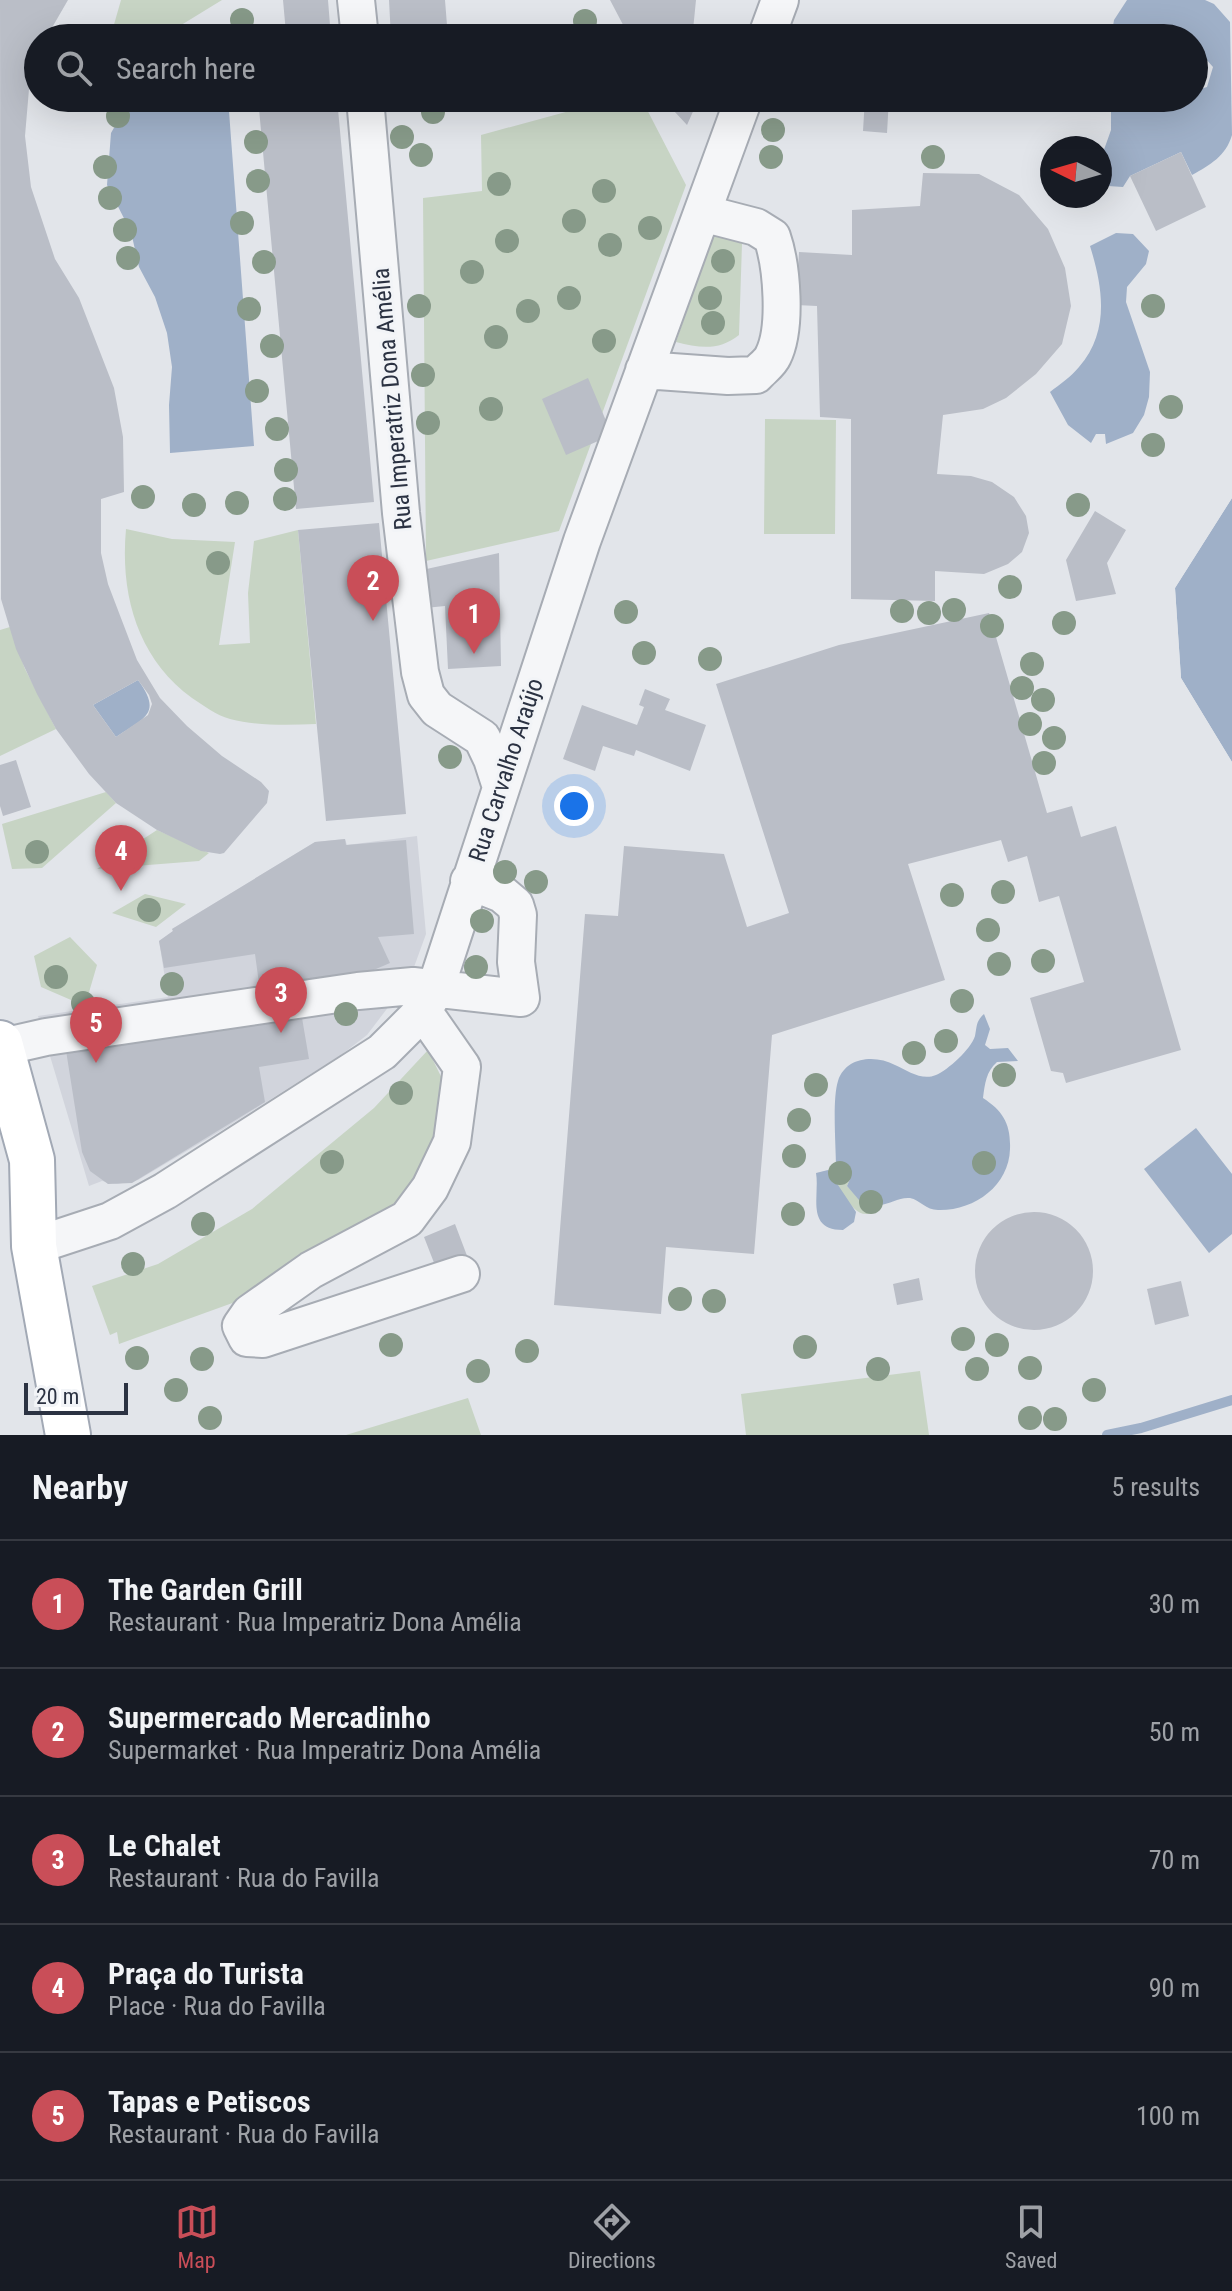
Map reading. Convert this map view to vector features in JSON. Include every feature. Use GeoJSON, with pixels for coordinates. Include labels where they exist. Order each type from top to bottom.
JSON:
{"type":"FeatureCollection","features":[{"type":"Feature","properties":{"kind":"main road"},"geometry":{"type":"LineString","coordinates":[[1,1045],[32,1160],[34,1246],[68,1435]]}},
{"type":"Feature","properties":{"kind":"main road"},"geometry":{"type":"LineString","coordinates":[[0,1183],[34,1246]]}},
{"type":"Feature","properties":{"kind":"street"},"geometry":{"type":"LineString","coordinates":[[356,0],[359,24]]}},
{"type":"Feature","properties":{"kind":"street"},"geometry":{"type":"LineString","coordinates":[[771,24],[780,0]]}},
{"type":"Feature","properties":{"kind":"street","name":"Rua Imperatriz Dona Amélia"},"geometry":{"type":"LineString","coordinates":[[366,112],[401,513],[420,672],[426,695],[437,709],[482,738],[501,787]]}},
{"type":"Feature","properties":{"kind":"street","name":"Rua Carvalho Araújo"},"geometry":{"type":"LineString","coordinates":[[34,1246],[110,1221],[165,1191],[382,1052],[429,1001],[582,541],[739,112]]}},
{"type":"Feature","properties":{"kind":"street"},"geometry":{"type":"LineString","coordinates":[[644,370],[756,375],[773,357],[780,329],[780,296],[778,258],[772,237],[756,227],[702,213]]}},
{"type":"Feature","properties":{"kind":"street"},"geometry":{"type":"LineString","coordinates":[[467,727],[504,722],[531,696]]}},
{"type":"Feature","properties":{"kind":"street"},"geometry":{"type":"LineString","coordinates":[[429,1001],[462,991],[521,998],[516,962],[518,915],[515,905],[502,894],[469,881]]}},
{"type":"Feature","properties":{"kind":"street"},"geometry":{"type":"LineString","coordinates":[[1,1045],[408,986],[429,1001],[462,1067],[452,1142],[430,1188],[407,1219],[311,1270],[250,1313],[241,1326],[247,1338],[263,1339],[461,1274]]}},
{"type":"Feature","properties":{"kind":"shaded area"},"geometry":{"type":"Polygon","coordinates":[[[417,836],[426,934],[414,967],[399,993],[367,1035],[341,1055],[138,1180],[117,1184],[102,1181],[89,1186],[38,1016],[168,997],[159,941],[172,929],[315,842],[345,839],[347,845],[417,836]]]}},
{"type":"Feature","properties":{"kind":"green space"},"geometry":{"type":"Polygon","coordinates":[[[121,0],[222,0],[183,24],[114,24],[121,0]]]}},
{"type":"Feature","properties":{"kind":"green space"},"geometry":{"type":"Polygon","coordinates":[[[566,112],[648,112],[686,185],[559,531],[426,561],[423,198],[482,191],[481,135],[566,112]]]}},
{"type":"Feature","properties":{"kind":"green space"},"geometry":{"type":"Polygon","coordinates":[[[724,234],[735,235],[742,244],[739,335],[724,344],[709,347],[676,342],[712,238],[724,234]]]}},
{"type":"Feature","properties":{"kind":"green space"},"geometry":{"type":"Polygon","coordinates":[[[765,419],[836,420],[835,534],[764,534],[765,419]]]}},
{"type":"Feature","properties":{"kind":"green space"},"geometry":{"type":"Polygon","coordinates":[[[126,529],[172,539],[235,542],[219,645],[250,643],[248,593],[254,541],[298,530],[316,724],[262,724],[230,719],[192,698],[173,682],[145,644],[136,623],[126,577],[126,529]]]}},
{"type":"Feature","properties":{"kind":"green space"},"geometry":{"type":"Polygon","coordinates":[[[10,627],[25,669],[56,729],[0,756],[0,630],[10,627]]]}},
{"type":"Feature","properties":{"kind":"green space"},"geometry":{"type":"Polygon","coordinates":[[[106,792],[116,803],[42,868],[12,869],[2,824],[106,792]]]}},
{"type":"Feature","properties":{"kind":"green space"},"geometry":{"type":"Polygon","coordinates":[[[157,830],[209,853],[199,861],[97,869],[157,830]]]}},
{"type":"Feature","properties":{"kind":"green space"},"geometry":{"type":"Polygon","coordinates":[[[145,894],[186,904],[156,927],[112,913],[145,894]]]}},
{"type":"Feature","properties":{"kind":"green space"},"geometry":{"type":"Polygon","coordinates":[[[70,937],[97,965],[85,1006],[41,987],[34,956],[70,937]]]}},
{"type":"Feature","properties":{"kind":"green space"},"geometry":{"type":"Polygon","coordinates":[[[428,1050],[457,1109],[416,1196],[238,1301],[119,1344],[117,1332],[110,1335],[92,1286],[158,1264],[252,1209],[374,1108],[428,1050]]]}},
{"type":"Feature","properties":{"kind":"green space"},"geometry":{"type":"Polygon","coordinates":[[[828,1170],[847,1171],[850,1179],[847,1186],[860,1200],[870,1193],[876,1195],[877,1207],[863,1214],[856,1210],[828,1170]]]}},
{"type":"Feature","properties":{"kind":"green space"},"geometry":{"type":"Polygon","coordinates":[[[920,1371],[929,1435],[746,1435],[741,1394],[920,1371]]]}},
{"type":"Feature","properties":{"kind":"green space"},"geometry":{"type":"Polygon","coordinates":[[[468,1398],[481,1435],[346,1435],[468,1398]]]}},
{"type":"Feature","properties":{"kind":"water"},"geometry":{"type":"Polygon","coordinates":[[[1127,0],[1205,0],[1214,4],[1230,22],[1232,135],[1221,154],[1192,175],[1181,152],[1130,176],[1123,187],[1112,186],[1112,136],[1109,136],[1111,112],[1208,112],[1208,84],[1213,67],[1208,61],[1208,24],[1113,24],[1127,0]]]}},
{"type":"Feature","properties":{"kind":"water"},"geometry":{"type":"Polygon","coordinates":[[[123,112],[229,112],[254,446],[170,453],[172,367],[167,333],[155,297],[139,267],[131,232],[107,185],[111,133],[123,112]]]}},
{"type":"Feature","properties":{"kind":"water"},"geometry":{"type":"Polygon","coordinates":[[[1116,233],[1133,234],[1149,251],[1146,264],[1127,287],[1126,302],[1150,372],[1149,397],[1144,415],[1133,433],[1106,444],[1105,434],[1096,434],[1091,443],[1068,425],[1050,392],[1079,367],[1096,339],[1100,324],[1100,293],[1090,246],[1116,233]]]}},
{"type":"Feature","properties":{"kind":"water"},"geometry":{"type":"Polygon","coordinates":[[[1232,498],[1232,762],[1181,678],[1175,588],[1232,498]]]}},
{"type":"Feature","properties":{"kind":"water"},"geometry":{"type":"Polygon","coordinates":[[[138,680],[149,701],[147,714],[116,737],[93,705],[138,680]]]}},
{"type":"Feature","properties":{"kind":"water"},"geometry":{"type":"Polygon","coordinates":[[[984,1014],[990,1029],[985,1045],[990,1049],[1008,1048],[1018,1061],[997,1062],[993,1066],[983,1098],[1001,1113],[1009,1132],[1008,1162],[996,1185],[976,1201],[951,1209],[934,1210],[910,1198],[880,1205],[876,1196],[870,1193],[859,1200],[847,1186],[850,1179],[848,1171],[836,1168],[835,1100],[842,1073],[855,1062],[871,1059],[887,1062],[920,1076],[936,1075],[953,1064],[969,1047],[978,1021],[984,1014]]]}},
{"type":"Feature","properties":{"kind":"water"},"geometry":{"type":"Polygon","coordinates":[[[1196,1128],[1232,1174],[1232,1234],[1209,1253],[1144,1169],[1196,1128]]]}},
{"type":"Feature","properties":{"kind":"water"},"geometry":{"type":"Polygon","coordinates":[[[828,1170],[856,1212],[854,1222],[843,1230],[823,1224],[817,1210],[816,1173],[828,1170]]]}},
{"type":"Feature","properties":{"kind":"pier"},"geometry":{"type":"Polygon","coordinates":[[[1232,494],[1175,588],[1181,678],[1232,766],[1178,680],[1171,588],[1232,494]]]}},
{"type":"Feature","properties":{"kind":"building"},"geometry":{"type":"Polygon","coordinates":[[[0,0],[68,0],[54,24],[24,24],[25,136],[31,187],[55,259],[79,298],[114,388],[123,437],[124,492],[101,499],[101,553],[108,584],[137,660],[160,698],[222,756],[261,782],[269,791],[267,803],[220,854],[201,851],[157,830],[116,803],[89,774],[56,729],[16,649],[1,599],[0,0]],[[138,680],[93,705],[116,737],[148,715],[152,704],[138,680]]]}},
{"type":"Feature","properties":{"kind":"building"},"geometry":{"type":"Polygon","coordinates":[[[283,0],[328,0],[330,24],[285,24],[283,0]]]}},
{"type":"Feature","properties":{"kind":"building"},"geometry":{"type":"Polygon","coordinates":[[[389,0],[445,0],[447,24],[390,24],[389,0]]]}},
{"type":"Feature","properties":{"kind":"building"},"geometry":{"type":"Polygon","coordinates":[[[610,0],[696,0],[694,24],[623,24],[610,0]]]}},
{"type":"Feature","properties":{"kind":"building"},"geometry":{"type":"Polygon","coordinates":[[[259,112],[338,112],[374,502],[296,509],[259,112]]]}},
{"type":"Feature","properties":{"kind":"building"},"geometry":{"type":"Polygon","coordinates":[[[675,112],[693,112],[687,125],[675,112]]]}},
{"type":"Feature","properties":{"kind":"building"},"geometry":{"type":"Polygon","coordinates":[[[864,112],[888,112],[887,133],[863,131],[864,112]]]}},
{"type":"Feature","properties":{"kind":"building"},"geometry":{"type":"Polygon","coordinates":[[[1181,152],[1206,207],[1156,231],[1130,176],[1181,152]]]}},
{"type":"Feature","properties":{"kind":"building"},"geometry":{"type":"Polygon","coordinates":[[[923,173],[979,174],[1019,195],[1048,229],[1065,268],[1071,306],[1062,344],[1036,374],[1006,398],[983,409],[943,415],[937,474],[971,476],[992,482],[1014,497],[1026,516],[1029,533],[1022,552],[1008,564],[984,574],[935,571],[935,601],[851,599],[851,419],[820,417],[817,306],[796,305],[799,252],[852,255],[852,210],[920,206],[923,173]]]}},
{"type":"Feature","properties":{"kind":"building"},"geometry":{"type":"Polygon","coordinates":[[[588,378],[612,435],[566,455],[542,399],[588,378]]]}},
{"type":"Feature","properties":{"kind":"building"},"geometry":{"type":"Polygon","coordinates":[[[1095,511],[1126,530],[1107,563],[1116,594],[1076,601],[1066,560],[1095,511]]]}},
{"type":"Feature","properties":{"kind":"building"},"geometry":{"type":"Polygon","coordinates":[[[379,523],[406,814],[326,821],[298,530],[379,523]]]}},
{"type":"Feature","properties":{"kind":"building"},"geometry":{"type":"Polygon","coordinates":[[[499,553],[501,666],[448,669],[445,606],[425,608],[422,570],[499,553]]]}},
{"type":"Feature","properties":{"kind":"building"},"geometry":{"type":"Polygon","coordinates":[[[989,613],[1047,813],[1072,806],[1081,837],[1116,826],[1181,1050],[1066,1083],[1063,1073],[1051,1071],[1030,998],[1084,982],[1059,896],[1039,902],[1027,856],[1008,862],[1001,840],[908,864],[945,980],[772,1035],[754,1254],[666,1247],[661,1314],[554,1305],[585,914],[618,916],[624,846],[724,854],[747,927],[789,913],[716,684],[839,645],[989,613]]]}},
{"type":"Feature","properties":{"kind":"building"},"geometry":{"type":"Polygon","coordinates":[[[645,689],[670,699],[665,710],[706,725],[690,771],[636,750],[634,756],[603,746],[595,771],[563,759],[582,705],[637,725],[644,707],[639,705],[645,689]]]}},
{"type":"Feature","properties":{"kind":"building"},"geometry":{"type":"Polygon","coordinates":[[[16,760],[31,807],[3,816],[0,806],[0,765],[16,760]]]}},
{"type":"Feature","properties":{"kind":"building"},"geometry":{"type":"Polygon","coordinates":[[[345,839],[346,845],[406,840],[414,934],[378,937],[390,963],[362,975],[260,991],[255,954],[164,968],[159,941],[172,929],[315,842],[345,839]]]}},
{"type":"Feature","properties":{"kind":"building"},"geometry":{"type":"Polygon","coordinates":[[[300,1006],[309,1059],[259,1067],[265,1102],[132,1183],[108,1184],[90,1171],[82,1152],[65,1044],[300,1006]]]}},
{"type":"Feature","properties":{"kind":"building"},"geometry":{"type":"Polygon","coordinates":[[[1034,1212],[1067,1222],[1083,1238],[1093,1271],[1083,1304],[1067,1320],[1034,1330],[1001,1320],[985,1304],[975,1271],[985,1238],[1001,1222],[1034,1212]]]}},
{"type":"Feature","properties":{"kind":"building"},"geometry":{"type":"Polygon","coordinates":[[[455,1224],[469,1261],[438,1273],[424,1237],[455,1224]]]}},
{"type":"Feature","properties":{"kind":"building"},"geometry":{"type":"Polygon","coordinates":[[[919,1278],[923,1300],[897,1305],[893,1284],[919,1278]]]}},
{"type":"Feature","properties":{"kind":"building"},"geometry":{"type":"Polygon","coordinates":[[[1181,1281],[1189,1316],[1155,1325],[1147,1289],[1181,1281]]]}},
{"type":"Feature","properties":{"kind":"waterway"},"geometry":{"type":"LineString","coordinates":[[1107,1435],[1141,1428],[1232,1400]]}},
{"type":"Feature","properties":{"kind":"place","name":"Supermercado Mercadinho"},"geometry":{"type":"Point","coordinates":[373,621]}},
{"type":"Feature","properties":{"kind":"place","name":"The Garden Grill"},"geometry":{"type":"Point","coordinates":[474,654]}},
{"type":"Feature","properties":{"kind":"place","name":"Praça do Turista"},"geometry":{"type":"Point","coordinates":[121,891]}},
{"type":"Feature","properties":{"kind":"place","name":"Le Chalet"},"geometry":{"type":"Point","coordinates":[281,1033]}},
{"type":"Feature","properties":{"kind":"place","name":"Tapas e Petiscos"},"geometry":{"type":"Point","coordinates":[96,1063]}}]}
